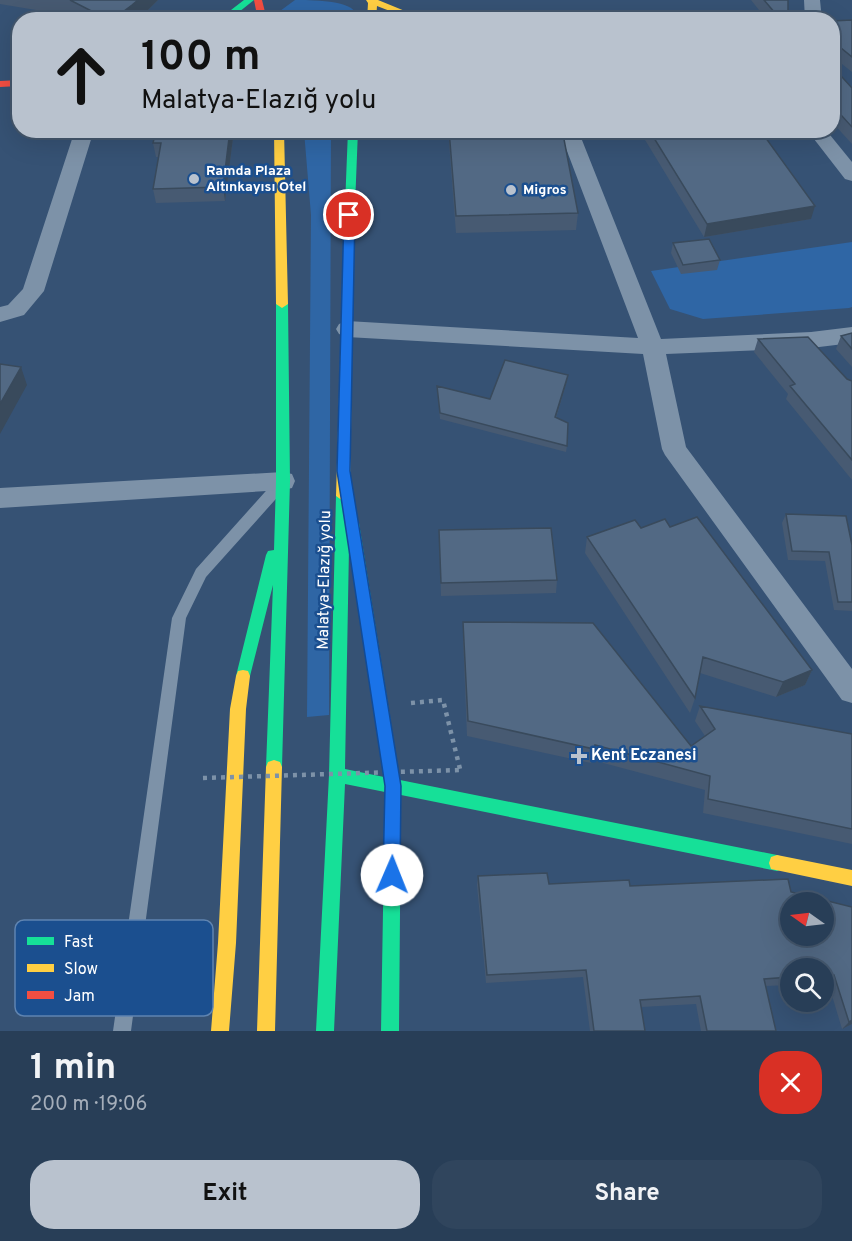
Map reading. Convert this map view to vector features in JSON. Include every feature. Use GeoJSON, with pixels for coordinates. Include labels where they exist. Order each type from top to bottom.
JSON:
{"type":"FeatureCollection","features":[{"type":"Feature","properties":{"kind":"main road"},"geometry":{"type":"LineString","coordinates":[[233,12],[250,0]]}},
{"type":"Feature","properties":{"kind":"main road"},"geometry":{"type":"LineString","coordinates":[[372,1],[402,12]]}},
{"type":"Feature","properties":{"kind":"main road"},"geometry":{"type":"LineString","coordinates":[[266,1031],[283,481],[282,154],[280,138]]}},
{"type":"Feature","properties":{"kind":"main road"},"geometry":{"type":"LineString","coordinates":[[282,154],[287,138]]}},
{"type":"Feature","properties":{"kind":"main road","name":"Malatya-Elazığ yolu"},"geometry":{"type":"LineString","coordinates":[[325,1031],[337,776],[352,138]]}},
{"type":"Feature","properties":{"kind":"main road"},"geometry":{"type":"LineString","coordinates":[[344,471],[393,786],[390,1031]]}},
{"type":"Feature","properties":{"kind":"main road"},"geometry":{"type":"LineString","coordinates":[[220,1031],[227,943],[238,709],[241,686],[282,515]]}},
{"type":"Feature","properties":{"kind":"main road"},"geometry":{"type":"LineString","coordinates":[[337,776],[852,878]]}},
{"type":"Feature","properties":{"kind":"street"},"geometry":{"type":"LineString","coordinates":[[0,315],[16,310],[33,291],[82,138]]}},
{"type":"Feature","properties":{"kind":"street"},"geometry":{"type":"LineString","coordinates":[[571,138],[653,347],[674,449],[852,691]]}},
{"type":"Feature","properties":{"kind":"street"},"geometry":{"type":"LineString","coordinates":[[822,138],[852,176]]}},
{"type":"Feature","properties":{"kind":"street"},"geometry":{"type":"LineString","coordinates":[[347,329],[653,347],[852,335]]}},
{"type":"Feature","properties":{"kind":"street"},"geometry":{"type":"LineString","coordinates":[[811,339],[831,362]]}},
{"type":"Feature","properties":{"kind":"street"},"geometry":{"type":"LineString","coordinates":[[0,498],[283,481]]}},
{"type":"Feature","properties":{"kind":"lane"},"geometry":{"type":"LineString","coordinates":[[137,920],[179,618],[201,573],[283,481]]}},
{"type":"Feature","properties":{"kind":"lane"},"geometry":{"type":"LineString","coordinates":[[122,1031],[124,1016]]}},
{"type":"Feature","properties":{"kind":"path"},"geometry":{"type":"LineString","coordinates":[[202,778],[460,770],[443,700]]}},
{"type":"Feature","properties":{"kind":"shaded area"},"geometry":{"type":"Polygon","coordinates":[[[295,0],[334,2],[351,8],[354,12],[280,12],[295,0]]]}},
{"type":"Feature","properties":{"kind":"shaded area"},"geometry":{"type":"Polygon","coordinates":[[[305,138],[331,138],[329,715],[307,717],[311,215],[305,138]]]}},
{"type":"Feature","properties":{"kind":"shaded area"},"geometry":{"type":"Polygon","coordinates":[[[852,242],[852,307],[849,308],[703,319],[670,309],[651,271],[852,242]]]}},
{"type":"Feature","properties":{"kind":"building"},"geometry":{"type":"Polygon","coordinates":[[[70,0],[138,0],[122,12],[93,12],[70,0]]]}},
{"type":"Feature","properties":{"kind":"building"},"geometry":{"type":"Polygon","coordinates":[[[764,0],[788,0],[788,12],[774,12],[764,0]]]}},
{"type":"Feature","properties":{"kind":"building"},"geometry":{"type":"Polygon","coordinates":[[[852,20],[852,57],[840,49],[840,21],[852,20]]]}},
{"type":"Feature","properties":{"kind":"building"},"geometry":{"type":"Polygon","coordinates":[[[840,75],[852,88],[852,127],[840,114],[840,75]]]}},
{"type":"Feature","properties":{"kind":"building","name":"Ramda Plaza Altınkayısı Otel"},"geometry":{"type":"Polygon","coordinates":[[[154,138],[229,138],[223,187],[153,189],[161,143],[153,143],[154,138]]]}},
{"type":"Feature","properties":{"kind":"building","name":"Migros"},"geometry":{"type":"Polygon","coordinates":[[[450,138],[564,138],[578,213],[456,216],[450,138]]]}},
{"type":"Feature","properties":{"kind":"building"},"geometry":{"type":"Polygon","coordinates":[[[654,138],[766,138],[815,206],[707,224],[654,138]]]}},
{"type":"Feature","properties":{"kind":"building"},"geometry":{"type":"Polygon","coordinates":[[[709,239],[720,260],[683,265],[673,243],[709,239]]]}},
{"type":"Feature","properties":{"kind":"building"},"geometry":{"type":"Polygon","coordinates":[[[852,333],[852,349],[841,336],[852,333]]]}},
{"type":"Feature","properties":{"kind":"building"},"geometry":{"type":"Polygon","coordinates":[[[808,337],[847,379],[852,381],[852,460],[790,386],[795,384],[758,339],[808,337]]]}},
{"type":"Feature","properties":{"kind":"building"},"geometry":{"type":"Polygon","coordinates":[[[505,360],[568,375],[555,417],[568,423],[567,446],[440,413],[437,386],[490,399],[505,360]]]}},
{"type":"Feature","properties":{"kind":"building"},"geometry":{"type":"Polygon","coordinates":[[[0,364],[21,367],[0,404],[0,364]]]}},
{"type":"Feature","properties":{"kind":"building"},"geometry":{"type":"Polygon","coordinates":[[[786,514],[846,516],[852,545],[852,602],[838,602],[829,552],[792,551],[786,514]]]}},
{"type":"Feature","properties":{"kind":"building"},"geometry":{"type":"Polygon","coordinates":[[[697,517],[812,670],[783,682],[703,657],[695,698],[587,537],[635,520],[641,528],[665,519],[670,527],[697,517]]]}},
{"type":"Feature","properties":{"kind":"building"},"geometry":{"type":"Polygon","coordinates":[[[551,528],[557,580],[441,583],[439,530],[551,528]]]}},
{"type":"Feature","properties":{"kind":"building"},"geometry":{"type":"Polygon","coordinates":[[[463,622],[593,623],[691,746],[715,729],[700,706],[852,734],[852,829],[708,799],[710,776],[595,745],[594,749],[468,721],[463,622]]]}},
{"type":"Feature","properties":{"kind":"building"},"geometry":{"type":"Polygon","coordinates":[[[547,873],[549,884],[629,880],[630,886],[788,879],[791,892],[780,892],[780,946],[834,946],[834,903],[852,907],[852,1020],[849,1022],[834,975],[834,958],[780,958],[780,978],[764,979],[776,1031],[707,1031],[700,996],[640,1000],[645,1031],[594,1031],[586,970],[487,975],[478,876],[547,873]]]}},
{"type":"Feature","properties":{"kind":"traffic: fast"},"geometry":{"type":"LineString","coordinates":[[233,12],[250,0]]}},
{"type":"Feature","properties":{"kind":"traffic: fast"},"geometry":{"type":"LineString","coordinates":[[349,231],[353,138]]}},
{"type":"Feature","properties":{"kind":"traffic: fast"},"geometry":{"type":"LineString","coordinates":[[274,767],[283,481],[282,304]]}},
{"type":"Feature","properties":{"kind":"traffic: fast"},"geometry":{"type":"LineString","coordinates":[[325,1031],[337,775],[343,496]]}},
{"type":"Feature","properties":{"kind":"traffic: fast"},"geometry":{"type":"LineString","coordinates":[[352,523],[393,786],[390,1031]]}},
{"type":"Feature","properties":{"kind":"traffic: fast"},"geometry":{"type":"LineString","coordinates":[[243,676],[273,555]]}},
{"type":"Feature","properties":{"kind":"traffic: fast"},"geometry":{"type":"LineString","coordinates":[[337,775],[777,863]]}},
{"type":"Feature","properties":{"kind":"traffic: slow"},"geometry":{"type":"LineString","coordinates":[[370,0],[373,2],[372,12]]}},
{"type":"Feature","properties":{"kind":"traffic: slow"},"geometry":{"type":"LineString","coordinates":[[374,0],[373,2],[401,12]]}},
{"type":"Feature","properties":{"kind":"traffic: slow"},"geometry":{"type":"LineString","coordinates":[[279,138],[282,304]]}},
{"type":"Feature","properties":{"kind":"traffic: slow"},"geometry":{"type":"LineString","coordinates":[[343,496],[349,231]]}},
{"type":"Feature","properties":{"kind":"traffic: slow"},"geometry":{"type":"LineString","coordinates":[[220,1031],[227,943],[238,709],[243,676]]}},
{"type":"Feature","properties":{"kind":"traffic: slow"},"geometry":{"type":"LineString","coordinates":[[266,1031],[274,767]]}},
{"type":"Feature","properties":{"kind":"traffic: slow"},"geometry":{"type":"LineString","coordinates":[[777,863],[852,878]]}},
{"type":"Feature","properties":{"kind":"traffic: jam"},"geometry":{"type":"LineString","coordinates":[[258,0],[261,12]]}},
{"type":"Feature","properties":{"kind":"traffic: jam"},"geometry":{"type":"LineString","coordinates":[[0,84],[12,83]]}},
{"type":"Feature","properties":{"kind":"place","name":"Ramda Plaza Altınkayısı Otel"},"geometry":{"type":"Point","coordinates":[194,179]}},
{"type":"Feature","properties":{"kind":"place","name":"Migros"},"geometry":{"type":"Point","coordinates":[511,190]}},
{"type":"Feature","properties":{"kind":"place","name":"Kent Eczanesi"},"geometry":{"type":"Point","coordinates":[579,756]}},
{"type":"Feature","properties":{"kind":"route"},"geometry":{"type":"LineString","coordinates":[[349,215],[344,471],[393,786],[392,875]]}}]}
